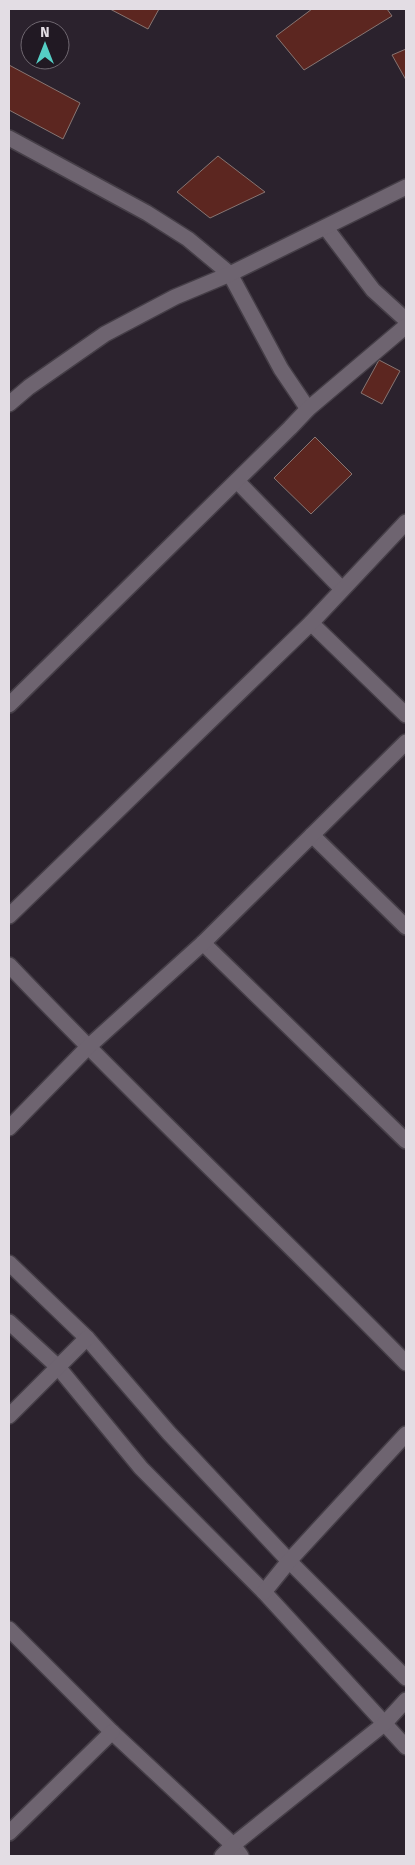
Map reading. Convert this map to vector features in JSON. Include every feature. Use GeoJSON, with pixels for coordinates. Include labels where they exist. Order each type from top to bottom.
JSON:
{"type":"FeatureCollection","features":[{"type":"Feature","properties":{"kind":"street"},"geometry":{"type":"LineString","coordinates":[[9,138],[147,213],[188,239],[230,274],[281,369],[308,409]]}},
{"type":"Feature","properties":{"kind":"street"},"geometry":{"type":"LineString","coordinates":[[9,404],[29,387],[105,334],[175,297],[230,274],[406,187]]}},
{"type":"Feature","properties":{"kind":"street"},"geometry":{"type":"LineString","coordinates":[[326,228],[373,290],[406,320]]}},
{"type":"Feature","properties":{"kind":"street"},"geometry":{"type":"LineString","coordinates":[[9,705],[308,409],[406,326]]}},
{"type":"Feature","properties":{"kind":"street"},"geometry":{"type":"LineString","coordinates":[[237,481],[342,590]]}},
{"type":"Feature","properties":{"kind":"street"},"geometry":{"type":"LineString","coordinates":[[9,916],[310,623],[406,522]]}},
{"type":"Feature","properties":{"kind":"street"},"geometry":{"type":"LineString","coordinates":[[310,623],[406,715]]}},
{"type":"Feature","properties":{"kind":"street"},"geometry":{"type":"LineString","coordinates":[[9,1128],[87,1048],[203,943],[406,742]]}},
{"type":"Feature","properties":{"kind":"street"},"geometry":{"type":"LineString","coordinates":[[312,835],[406,927]]}},
{"type":"Feature","properties":{"kind":"street"},"geometry":{"type":"LineString","coordinates":[[203,943],[406,1141]]}},
{"type":"Feature","properties":{"kind":"street"},"geometry":{"type":"LineString","coordinates":[[9,965],[87,1048],[320,1275],[406,1363]]}},
{"type":"Feature","properties":{"kind":"street"},"geometry":{"type":"LineString","coordinates":[[9,1263],[87,1338],[169,1433],[289,1561],[406,1678]]}},
{"type":"Feature","properties":{"kind":"street"},"geometry":{"type":"LineString","coordinates":[[9,1322],[58,1367],[141,1468],[264,1592],[406,1747]]}},
{"type":"Feature","properties":{"kind":"street"},"geometry":{"type":"LineString","coordinates":[[9,1416],[87,1338]]}},
{"type":"Feature","properties":{"kind":"street"},"geometry":{"type":"LineString","coordinates":[[264,1592],[289,1561],[406,1434]]}},
{"type":"Feature","properties":{"kind":"street"},"geometry":{"type":"LineString","coordinates":[[9,1629],[232,1853],[384,1724],[406,1700]]}},
{"type":"Feature","properties":{"kind":"street"},"geometry":{"type":"LineString","coordinates":[[9,1833],[112,1732]]}},
{"type":"Feature","properties":{"kind":"building"},"geometry":{"type":"Polygon","coordinates":[[[110,9],[159,9],[148,29],[110,9]]]}},
{"type":"Feature","properties":{"kind":"building"},"geometry":{"type":"Polygon","coordinates":[[[312,9],[387,9],[392,16],[304,70],[276,36],[312,9]]]}},
{"type":"Feature","properties":{"kind":"building"},"geometry":{"type":"Polygon","coordinates":[[[406,49],[406,80],[392,55],[406,49]]]}},
{"type":"Feature","properties":{"kind":"building"},"geometry":{"type":"Polygon","coordinates":[[[9,65],[80,103],[63,139],[9,110],[9,65]]]}},
{"type":"Feature","properties":{"kind":"building"},"geometry":{"type":"Polygon","coordinates":[[[218,156],[265,192],[210,218],[177,192],[218,156]]]}},
{"type":"Feature","properties":{"kind":"building"},"geometry":{"type":"Polygon","coordinates":[[[379,360],[400,371],[382,404],[361,393],[379,360]]]}},
{"type":"Feature","properties":{"kind":"building"},"geometry":{"type":"Polygon","coordinates":[[[315,437],[352,474],[311,514],[274,478],[315,437]]]}}]}
